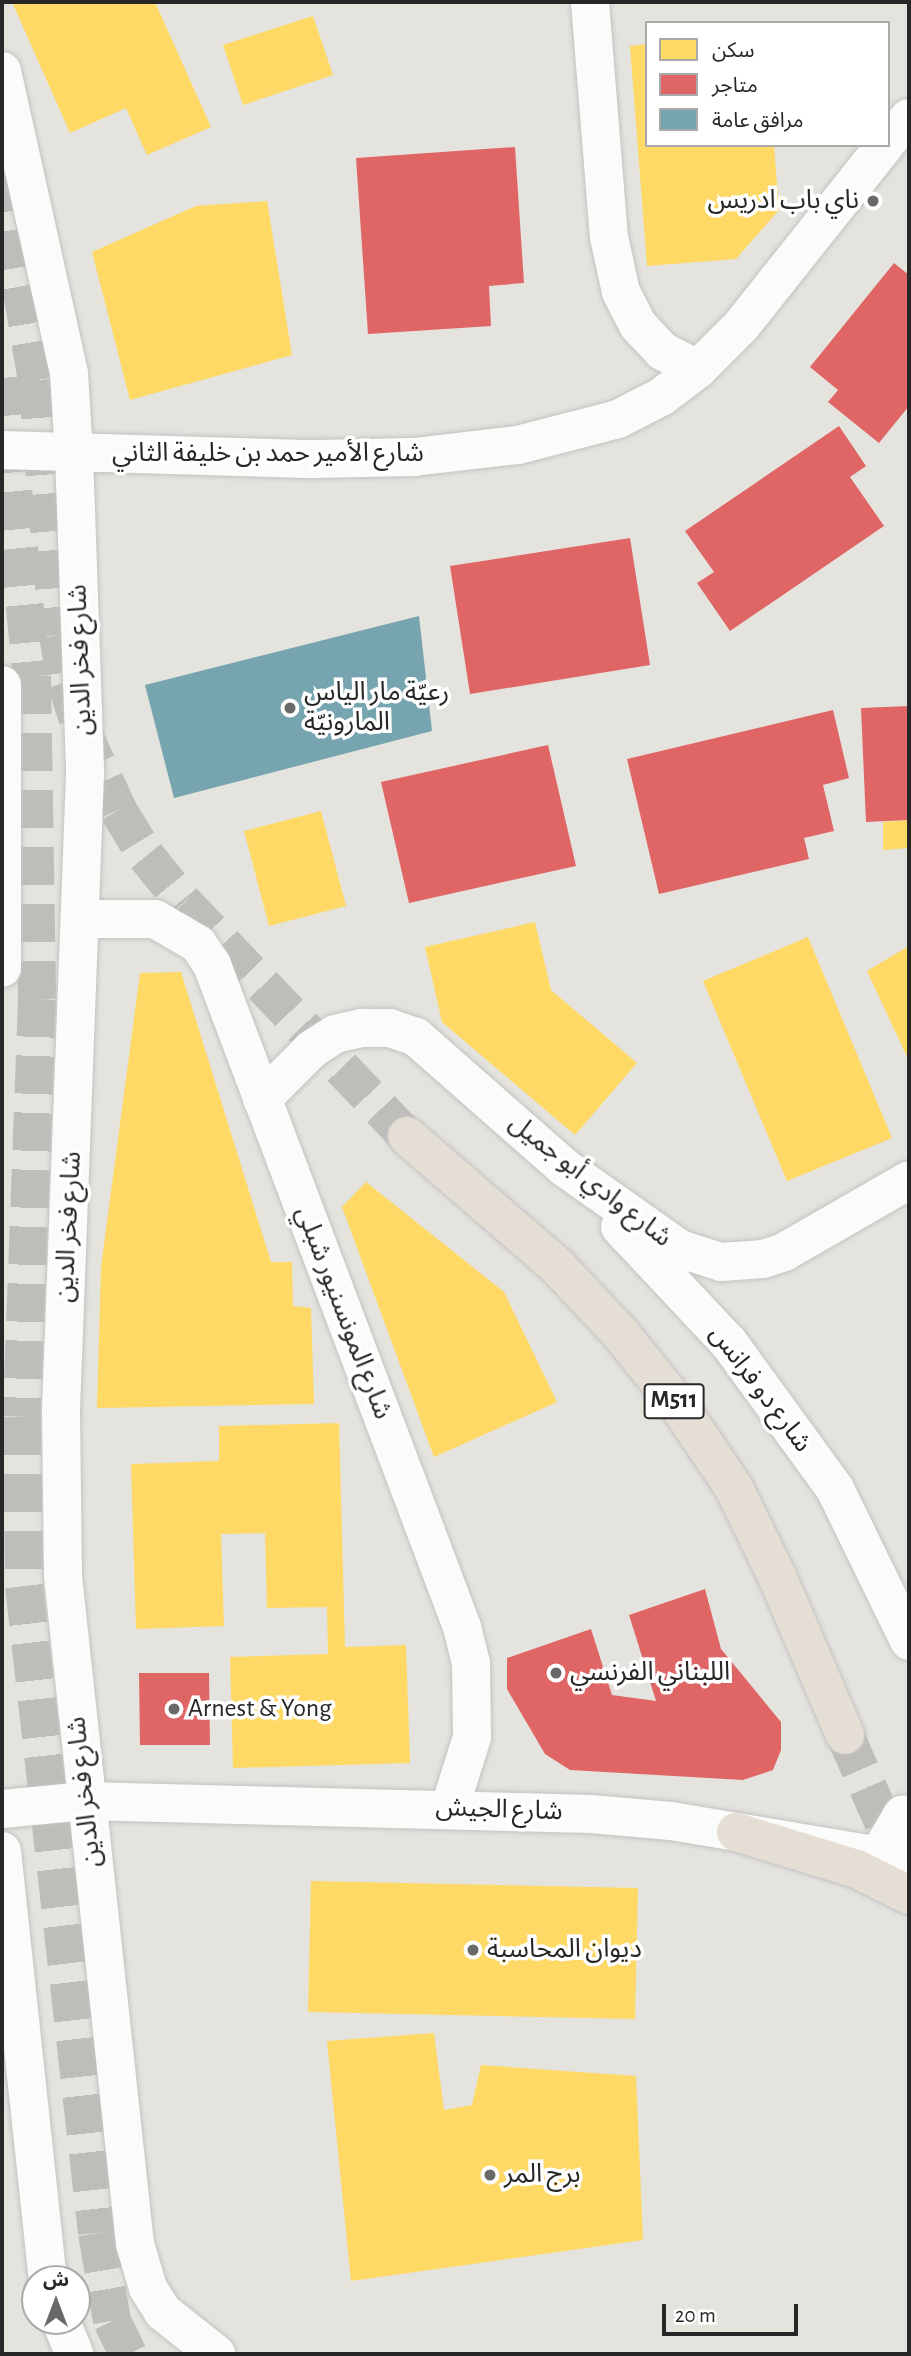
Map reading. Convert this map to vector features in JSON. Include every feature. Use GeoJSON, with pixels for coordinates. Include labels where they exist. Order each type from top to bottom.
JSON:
{"type":"FeatureCollection","features":[{"type":"Feature","properties":{"kind":"highway","name":"M511"},"geometry":{"type":"LineString","coordinates":[[407,1136],[556,1265],[620,1334],[678,1405],[734,1488],[777,1576],[845,1735]]}},
{"type":"Feature","properties":{"kind":"highway"},"geometry":{"type":"LineString","coordinates":[[736,1832],[845,1864],[909,1895]]}},
{"type":"Feature","properties":{"kind":"street"},"geometry":{"type":"LineString","coordinates":[[590,2],[609,237],[621,292],[638,325],[662,351],[698,369]]}},
{"type":"Feature","properties":{"kind":"street","name":"شارع فخر الدين"},"geometry":{"type":"LineString","coordinates":[[2,71],[69,374],[74,453],[85,774],[60,1498],[85,1801],[141,2268],[163,2312],[216,2354]]}},
{"type":"Feature","properties":{"kind":"street","name":"شارع الأمير حمد بن خليفة الثاني"},"geometry":{"type":"LineString","coordinates":[[890,140],[909,118]]}},
{"type":"Feature","properties":{"kind":"street","name":"شارع الأمير حمد بن خليفة الثاني"},"geometry":{"type":"LineString","coordinates":[[2,450],[314,459],[414,457],[519,444],[618,419],[661,397],[698,369],[779,283],[884,147]]}},
{"type":"Feature","properties":{"kind":"street"},"geometry":{"type":"LineString","coordinates":[[2,702],[2,968]]}},
{"type":"Feature","properties":{"kind":"street","name":"شارع المونسنيور شبلي"},"geometry":{"type":"LineString","coordinates":[[82,919],[155,919],[198,944],[212,965],[462,1627],[471,1663],[472,1737],[450,1807]]}},
{"type":"Feature","properties":{"kind":"street","name":"شارع وادي أبو جميل"},"geometry":{"type":"LineString","coordinates":[[262,1099],[312,1049],[335,1034],[362,1028],[390,1028],[416,1037],[565,1168],[680,1249],[721,1262],[763,1259],[784,1252],[909,1180]]}},
{"type":"Feature","properties":{"kind":"street","name":"شارع دو فرانس"},"geometry":{"type":"LineString","coordinates":[[565,1168],[729,1343],[827,1477],[909,1641]]}},
{"type":"Feature","properties":{"kind":"street","name":"شارع الجيش"},"geometry":{"type":"LineString","coordinates":[[2,1809],[85,1801],[450,1807],[658,1820],[894,1858]]}},
{"type":"Feature","properties":{"kind":"street"},"geometry":{"type":"LineString","coordinates":[[894,1858],[902,1815]]}},
{"type":"Feature","properties":{"kind":"street"},"geometry":{"type":"LineString","coordinates":[[2,1851],[44,2265]]}},
{"type":"Feature","properties":{"kind":"street"},"geometry":{"type":"LineString","coordinates":[[47,2335],[48,2354]]}},
{"type":"Feature","properties":{"kind":"street"},"geometry":{"type":"LineString","coordinates":[[67,2335],[74,2354]]}},
{"type":"Feature","properties":{"kind":"building: سكن"},"geometry":{"type":"Polygon","coordinates":[[[12,2],[155,2],[211,127],[147,155],[126,108],[70,133],[12,2]]]}},
{"type":"Feature","properties":{"kind":"building: سكن"},"geometry":{"type":"Polygon","coordinates":[[[313,16],[333,75],[243,105],[223,45],[313,16]]]}},
{"type":"Feature","properties":{"kind":"building: سكن"},"geometry":{"type":"Polygon","coordinates":[[[645,44],[645,147],[774,147],[779,210],[736,259],[647,266],[630,46],[645,44]]]}},
{"type":"Feature","properties":{"kind":"building: سكن"},"geometry":{"type":"Polygon","coordinates":[[[267,201],[292,355],[130,400],[92,252],[196,206],[267,201]]]}},
{"type":"Feature","properties":{"kind":"building: سكن"},"geometry":{"type":"Polygon","coordinates":[[[321,811],[346,906],[269,926],[244,831],[321,811]]]}},
{"type":"Feature","properties":{"kind":"building: سكن"},"geometry":{"type":"Polygon","coordinates":[[[909,820],[909,848],[883,850],[883,822],[909,820]]]}},
{"type":"Feature","properties":{"kind":"building: سكن"},"geometry":{"type":"Polygon","coordinates":[[[535,922],[551,990],[637,1063],[575,1135],[442,1022],[425,947],[535,922]]]}},
{"type":"Feature","properties":{"kind":"building: سكن"},"geometry":{"type":"Polygon","coordinates":[[[808,937],[892,1138],[787,1181],[703,981],[808,937]]]}},
{"type":"Feature","properties":{"kind":"building: سكن"},"geometry":{"type":"Polygon","coordinates":[[[909,946],[909,1061],[867,971],[909,946]]]}},
{"type":"Feature","properties":{"kind":"building: سكن"},"geometry":{"type":"Polygon","coordinates":[[[181,972],[271,1262],[292,1262],[293,1306],[311,1308],[314,1404],[97,1408],[101,1267],[140,973],[181,972]]]}},
{"type":"Feature","properties":{"kind":"building: سكن"},"geometry":{"type":"Polygon","coordinates":[[[366,1182],[504,1292],[557,1402],[434,1457],[342,1207],[366,1182]]]}},
{"type":"Feature","properties":{"kind":"building: سكن"},"geometry":{"type":"Polygon","coordinates":[[[339,1423],[345,1647],[406,1645],[410,1763],[233,1768],[230,1657],[328,1654],[327,1607],[267,1608],[265,1533],[221,1534],[224,1626],[136,1629],[131,1464],[219,1461],[219,1426],[339,1423]]]}},
{"type":"Feature","properties":{"kind":"building: سكن","name":"ديوان المحاسبة"},"geometry":{"type":"Polygon","coordinates":[[[311,1881],[638,1888],[635,2019],[308,2012],[311,1881]]]}},
{"type":"Feature","properties":{"kind":"building: سكن","name":"برج المر"},"geometry":{"type":"Polygon","coordinates":[[[434,2033],[444,2110],[472,2105],[481,2065],[636,2076],[643,2240],[351,2281],[327,2041],[434,2033]]]}},
{"type":"Feature","properties":{"kind":"building: متاجر"},"geometry":{"type":"Polygon","coordinates":[[[515,147],[524,283],[489,286],[491,326],[368,334],[356,158],[515,147]]]}},
{"type":"Feature","properties":{"kind":"building: متاجر"},"geometry":{"type":"Polygon","coordinates":[[[894,263],[909,275],[909,406],[879,443],[828,402],[838,390],[810,367],[894,263]]]}},
{"type":"Feature","properties":{"kind":"building: متاجر"},"geometry":{"type":"Polygon","coordinates":[[[839,426],[866,466],[850,477],[884,526],[730,631],[697,583],[714,572],[685,531],[839,426]]]}},
{"type":"Feature","properties":{"kind":"building: متاجر"},"geometry":{"type":"Polygon","coordinates":[[[630,538],[650,665],[470,694],[450,566],[630,538]]]}},
{"type":"Feature","properties":{"kind":"building: متاجر"},"geometry":{"type":"Polygon","coordinates":[[[909,706],[909,820],[866,822],[861,708],[909,706]]]}},
{"type":"Feature","properties":{"kind":"building: متاجر"},"geometry":{"type":"Polygon","coordinates":[[[833,710],[849,778],[823,785],[834,831],[804,838],[809,859],[659,894],[627,759],[833,710]]]}},
{"type":"Feature","properties":{"kind":"building: متاجر"},"geometry":{"type":"Polygon","coordinates":[[[548,745],[576,866],[409,903],[381,782],[548,745]]]}},
{"type":"Feature","properties":{"kind":"building: متاجر","name":"اللبناني الفرنسي"},"geometry":{"type":"Polygon","coordinates":[[[705,1589],[721,1649],[781,1722],[781,1750],[773,1770],[743,1780],[570,1770],[545,1754],[507,1689],[507,1658],[591,1629],[612,1695],[656,1701],[629,1615],[705,1589]]]}},
{"type":"Feature","properties":{"kind":"building: متاجر","name":"Arnest & Yong"},"geometry":{"type":"Polygon","coordinates":[[[139,1673],[209,1673],[210,1745],[140,1745],[139,1673]]]}},
{"type":"Feature","properties":{"kind":"building: مرافق عامة","name":"رعيّة مار الياس المارونيّة"},"geometry":{"type":"Polygon","coordinates":[[[419,616],[432,731],[174,798],[145,685],[419,616]]]}},
{"type":"Feature","properties":{"kind":"tunnel"},"geometry":{"type":"LineString","coordinates":[[2,174],[37,380],[58,635],[66,682],[81,729],[118,810],[146,856],[184,903],[407,1136]]}},
{"type":"Feature","properties":{"kind":"tunnel"},"geometry":{"type":"LineString","coordinates":[[2,378],[32,676],[37,999],[22,1417],[24,1586],[97,2233],[112,2321],[128,2354]]}},
{"type":"Feature","properties":{"kind":"tunnel"},"geometry":{"type":"LineString","coordinates":[[845,1735],[900,1861]]}},
{"type":"Feature","properties":{"kind":"place","name":"ناي باب ادريس"},"geometry":{"type":"Point","coordinates":[873,201]}},
{"type":"Feature","properties":{"kind":"place","name":"رعيّة مار الياس المارونيّة"},"geometry":{"type":"Point","coordinates":[290,708]}},
{"type":"Feature","properties":{"kind":"place","name":"اللبناني الفرنسي"},"geometry":{"type":"Point","coordinates":[556,1673]}},
{"type":"Feature","properties":{"kind":"place","name":"Arnest & Yong"},"geometry":{"type":"Point","coordinates":[174,1709]}},
{"type":"Feature","properties":{"kind":"place","name":"ديوان المحاسبة"},"geometry":{"type":"Point","coordinates":[473,1950]}},
{"type":"Feature","properties":{"kind":"place","name":"برج المر"},"geometry":{"type":"Point","coordinates":[490,2175]}}]}
